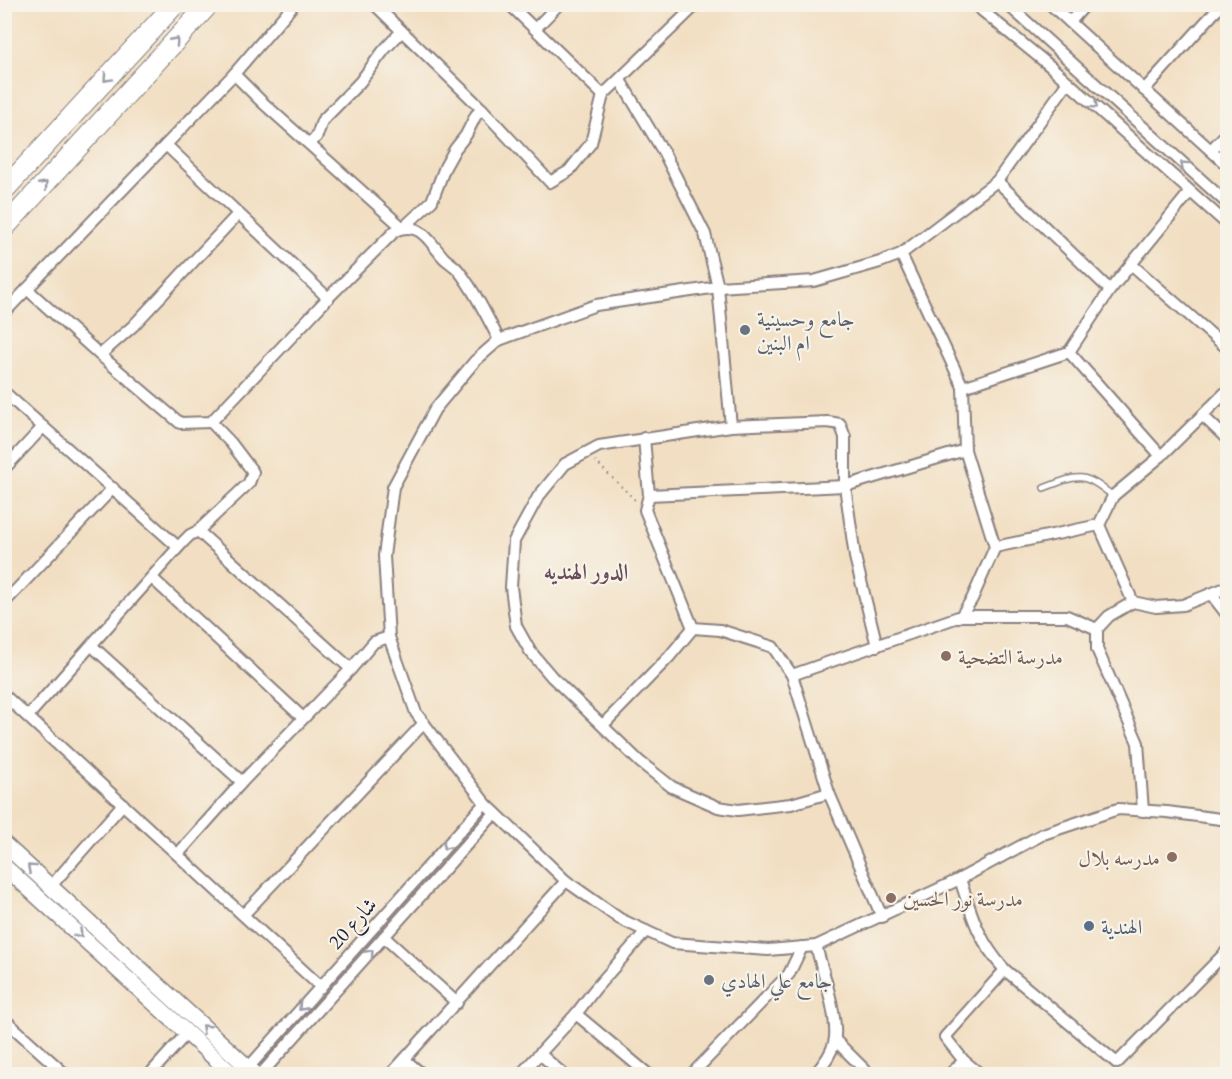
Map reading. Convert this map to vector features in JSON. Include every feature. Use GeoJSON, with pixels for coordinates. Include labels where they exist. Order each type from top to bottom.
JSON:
{"type":"FeatureCollection","features":[{"type":"Feature","properties":{"kind":"highway"},"geometry":{"type":"LineString","coordinates":[[4,190],[175,4]]}},
{"type":"Feature","properties":{"kind":"highway"},"geometry":{"type":"LineString","coordinates":[[4,228],[209,4]]}},
{"type":"Feature","properties":{"kind":"main road"},"geometry":{"type":"LineString","coordinates":[[4,844],[254,1072]]}},
{"type":"Feature","properties":{"kind":"main road"},"geometry":{"type":"LineString","coordinates":[[4,866],[232,1074]]}},
{"type":"Feature","properties":{"kind":"street"},"geometry":{"type":"LineString","coordinates":[[4,313],[166,145],[190,117],[234,74],[294,4]]}},
{"type":"Feature","properties":{"kind":"street"},"geometry":{"type":"LineString","coordinates":[[374,4],[482,109],[550,182],[569,171],[591,144],[603,95],[697,4]]}},
{"type":"Feature","properties":{"kind":"street"},"geometry":{"type":"LineString","coordinates":[[509,4],[603,95]]}},
{"type":"Feature","properties":{"kind":"street"},"geometry":{"type":"LineString","coordinates":[[535,29],[559,4]]}},
{"type":"Feature","properties":{"kind":"street"},"geometry":{"type":"LineString","coordinates":[[974,4],[1050,66],[1227,225]]}},
{"type":"Feature","properties":{"kind":"street"},"geometry":{"type":"LineString","coordinates":[[1006,4],[1227,204]]}},
{"type":"Feature","properties":{"kind":"street"},"geometry":{"type":"LineString","coordinates":[[1050,4],[1227,166]]}},
{"type":"Feature","properties":{"kind":"street"},"geometry":{"type":"LineString","coordinates":[[1070,22],[1086,4]]}},
{"type":"Feature","properties":{"kind":"street"},"geometry":{"type":"LineString","coordinates":[[1144,90],[1218,9],[1206,4]]}},
{"type":"Feature","properties":{"kind":"street"},"geometry":{"type":"LineString","coordinates":[[310,144],[322,121],[360,82],[401,32]]}},
{"type":"Feature","properties":{"kind":"street"},"geometry":{"type":"LineString","coordinates":[[1050,66],[1061,53]]}},
{"type":"Feature","properties":{"kind":"street"},"geometry":{"type":"LineString","coordinates":[[234,74],[403,228],[416,229],[430,239],[443,257],[458,269],[488,317],[498,340]]}},
{"type":"Feature","properties":{"kind":"street"},"geometry":{"type":"LineString","coordinates":[[620,80],[664,153],[705,234],[718,287],[730,426]]}},
{"type":"Feature","properties":{"kind":"street"},"geometry":{"type":"LineString","coordinates":[[1068,82],[998,181],[901,254],[814,281],[718,287],[596,304],[498,340],[475,362],[435,409],[393,487],[384,556],[388,637],[416,713],[485,803],[566,881],[602,908],[672,943],[768,950],[816,946],[960,879],[1043,834],[1118,809],[1227,820]]}},
{"type":"Feature","properties":{"kind":"street"},"geometry":{"type":"LineString","coordinates":[[27,289],[100,356],[180,423],[211,422],[328,297],[395,231],[403,228],[432,201],[445,167],[476,115],[482,109]]}},
{"type":"Feature","properties":{"kind":"street"},"geometry":{"type":"LineString","coordinates":[[1211,150],[1227,132]]}},
{"type":"Feature","properties":{"kind":"street"},"geometry":{"type":"LineString","coordinates":[[166,145],[328,297]]}},
{"type":"Feature","properties":{"kind":"street"},"geometry":{"type":"LineString","coordinates":[[998,181],[1110,290]]}},
{"type":"Feature","properties":{"kind":"street"},"geometry":{"type":"LineString","coordinates":[[963,387],[1069,352],[1110,290],[1190,192]]}},
{"type":"Feature","properties":{"kind":"street"},"geometry":{"type":"LineString","coordinates":[[100,356],[133,326],[238,214]]}},
{"type":"Feature","properties":{"kind":"street"},"geometry":{"type":"LineString","coordinates":[[901,254],[963,387],[965,450],[995,547],[972,599],[961,616]]}},
{"type":"Feature","properties":{"kind":"street"},"geometry":{"type":"LineString","coordinates":[[1131,264],[1227,349]]}},
{"type":"Feature","properties":{"kind":"street"},"geometry":{"type":"LineString","coordinates":[[1069,352],[1161,456]]}},
{"type":"Feature","properties":{"kind":"street"},"geometry":{"type":"LineString","coordinates":[[1133,602],[1099,525],[1113,496],[1161,456],[1227,390]]}},
{"type":"Feature","properties":{"kind":"street"},"geometry":{"type":"LineString","coordinates":[[4,392],[178,547]]}},
{"type":"Feature","properties":{"kind":"street"},"geometry":{"type":"LineString","coordinates":[[1203,416],[1227,440]]}},
{"type":"Feature","properties":{"kind":"street"},"geometry":{"type":"LineString","coordinates":[[28,716],[178,547],[249,483],[253,472],[211,422]]}},
{"type":"Feature","properties":{"kind":"street"},"geometry":{"type":"LineString","coordinates":[[829,792],[791,804],[759,809],[738,810],[718,807],[672,787],[640,762],[552,677],[530,651],[516,626],[511,588],[514,541],[538,496],[565,464],[599,446],[730,426],[828,422],[840,424],[845,437],[845,486],[855,557],[877,646]]}},
{"type":"Feature","properties":{"kind":"street"},"geometry":{"type":"LineString","coordinates":[[4,469],[43,427]]}},
{"type":"Feature","properties":{"kind":"street"},"geometry":{"type":"LineString","coordinates":[[644,438],[649,495],[645,510],[693,628]]}},
{"type":"Feature","properties":{"kind":"street"},"geometry":{"type":"LineString","coordinates":[[649,495],[845,486],[965,450]]}},
{"type":"Feature","properties":{"kind":"street"},"geometry":{"type":"LineString","coordinates":[[4,603],[9,590],[113,488]]}},
{"type":"Feature","properties":{"kind":"street"},"geometry":{"type":"LineString","coordinates":[[995,547],[1099,525]]}},
{"type":"Feature","properties":{"kind":"street"},"geometry":{"type":"LineString","coordinates":[[198,531],[351,669]]}},
{"type":"Feature","properties":{"kind":"street"},"geometry":{"type":"LineString","coordinates":[[152,578],[303,718]]}},
{"type":"Feature","properties":{"kind":"street"},"geometry":{"type":"LineString","coordinates":[[1143,811],[1138,743],[1097,649],[1097,629],[1109,616],[1133,602],[1156,607],[1183,605],[1227,587]]}},
{"type":"Feature","properties":{"kind":"street"},"geometry":{"type":"LineString","coordinates":[[1211,594],[1227,616]]}},
{"type":"Feature","properties":{"kind":"street"},"geometry":{"type":"LineString","coordinates":[[792,675],[961,616],[1067,616],[1097,629]]}},
{"type":"Feature","properties":{"kind":"street"},"geometry":{"type":"LineString","coordinates":[[603,725],[669,657],[693,628]]}},
{"type":"Feature","properties":{"kind":"street"},"geometry":{"type":"LineString","coordinates":[[693,628],[720,630],[773,647],[792,675],[829,792],[882,916]]}},
{"type":"Feature","properties":{"kind":"street"},"geometry":{"type":"LineString","coordinates":[[178,854],[242,782],[374,642],[388,637]]}},
{"type":"Feature","properties":{"kind":"street"},"geometry":{"type":"LineString","coordinates":[[92,646],[242,782]]}},
{"type":"Feature","properties":{"kind":"street"},"geometry":{"type":"LineString","coordinates":[[4,695],[321,987]]}},
{"type":"Feature","properties":{"kind":"street"},"geometry":{"type":"LineString","coordinates":[[244,914],[424,723]]}},
{"type":"Feature","properties":{"kind":"street","name":"شارع 20"},"geometry":{"type":"LineString","coordinates":[[254,1072],[321,987],[485,803]]}},
{"type":"Feature","properties":{"kind":"street"},"geometry":{"type":"LineString","coordinates":[[51,886],[123,804]]}},
{"type":"Feature","properties":{"kind":"street","name":"شارع 20"},"geometry":{"type":"LineString","coordinates":[[254,1072],[384,937],[495,813]]}},
{"type":"Feature","properties":{"kind":"street"},"geometry":{"type":"LineString","coordinates":[[960,879],[976,926],[989,952],[1005,970],[1117,1063],[1227,950]]}},
{"type":"Feature","properties":{"kind":"street"},"geometry":{"type":"LineString","coordinates":[[391,1074],[566,881]]}},
{"type":"Feature","properties":{"kind":"street"},"geometry":{"type":"LineString","coordinates":[[520,1074],[576,1014],[646,931]]}},
{"type":"Feature","properties":{"kind":"street"},"geometry":{"type":"LineString","coordinates":[[384,937],[457,1003]]}},
{"type":"Feature","properties":{"kind":"street"},"geometry":{"type":"LineString","coordinates":[[815,1074],[825,1063],[835,1040],[832,1006],[816,946]]}},
{"type":"Feature","properties":{"kind":"street"},"geometry":{"type":"LineString","coordinates":[[692,1074],[789,974],[802,947]]}},
{"type":"Feature","properties":{"kind":"street"},"geometry":{"type":"LineString","coordinates":[[980,1074],[964,1061],[945,1037],[1005,970]]}},
{"type":"Feature","properties":{"kind":"street"},"geometry":{"type":"LineString","coordinates":[[576,1014],[648,1074]]}},
{"type":"Feature","properties":{"kind":"street"},"geometry":{"type":"LineString","coordinates":[[4,1019],[65,1074]]}},
{"type":"Feature","properties":{"kind":"street"},"geometry":{"type":"LineString","coordinates":[[4,1037],[14,1028]]}},
{"type":"Feature","properties":{"kind":"street"},"geometry":{"type":"LineString","coordinates":[[150,1074],[187,1033]]}},
{"type":"Feature","properties":{"kind":"street"},"geometry":{"type":"LineString","coordinates":[[835,1040],[869,1074]]}},
{"type":"Feature","properties":{"kind":"street"},"geometry":{"type":"LineString","coordinates":[[540,1054],[563,1074]]}},
{"type":"Feature","properties":{"kind":"street"},"geometry":{"type":"LineString","coordinates":[[405,1060],[422,1074]]}},
{"type":"Feature","properties":{"kind":"street"},"geometry":{"type":"LineString","coordinates":[[950,1074],[964,1061]]}},
{"type":"Feature","properties":{"kind":"lane"},"geometry":{"type":"LineString","coordinates":[[1044,488],[1071,477],[1082,477],[1093,480],[1113,496]]}},
{"type":"Feature","properties":{"kind":"path"},"geometry":{"type":"LineString","coordinates":[[586,453],[645,510]]}},
{"type":"Feature","properties":{"kind":"place","name":"جامع وحسينية ام البنين"},"geometry":{"type":"Point","coordinates":[745,330]}},
{"type":"Feature","properties":{"kind":"place","name":"مدرسة التضحية"},"geometry":{"type":"Point","coordinates":[946,656]}},
{"type":"Feature","properties":{"kind":"place","name":"مدرسه بلال"},"geometry":{"type":"Point","coordinates":[1172,857]}},
{"type":"Feature","properties":{"kind":"place","name":"مدرسة نور الحسين"},"geometry":{"type":"Point","coordinates":[891,898]}},
{"type":"Feature","properties":{"kind":"place","name":"الهندية"},"geometry":{"type":"Point","coordinates":[1089,926]}},
{"type":"Feature","properties":{"kind":"place","name":"جامع علي الهادي"},"geometry":{"type":"Point","coordinates":[709,980]}},
{"type":"Feature","properties":{"kind":"district","name":"الدور الهنديه"},"geometry":{"type":"Point","coordinates":[586,571]}}]}
